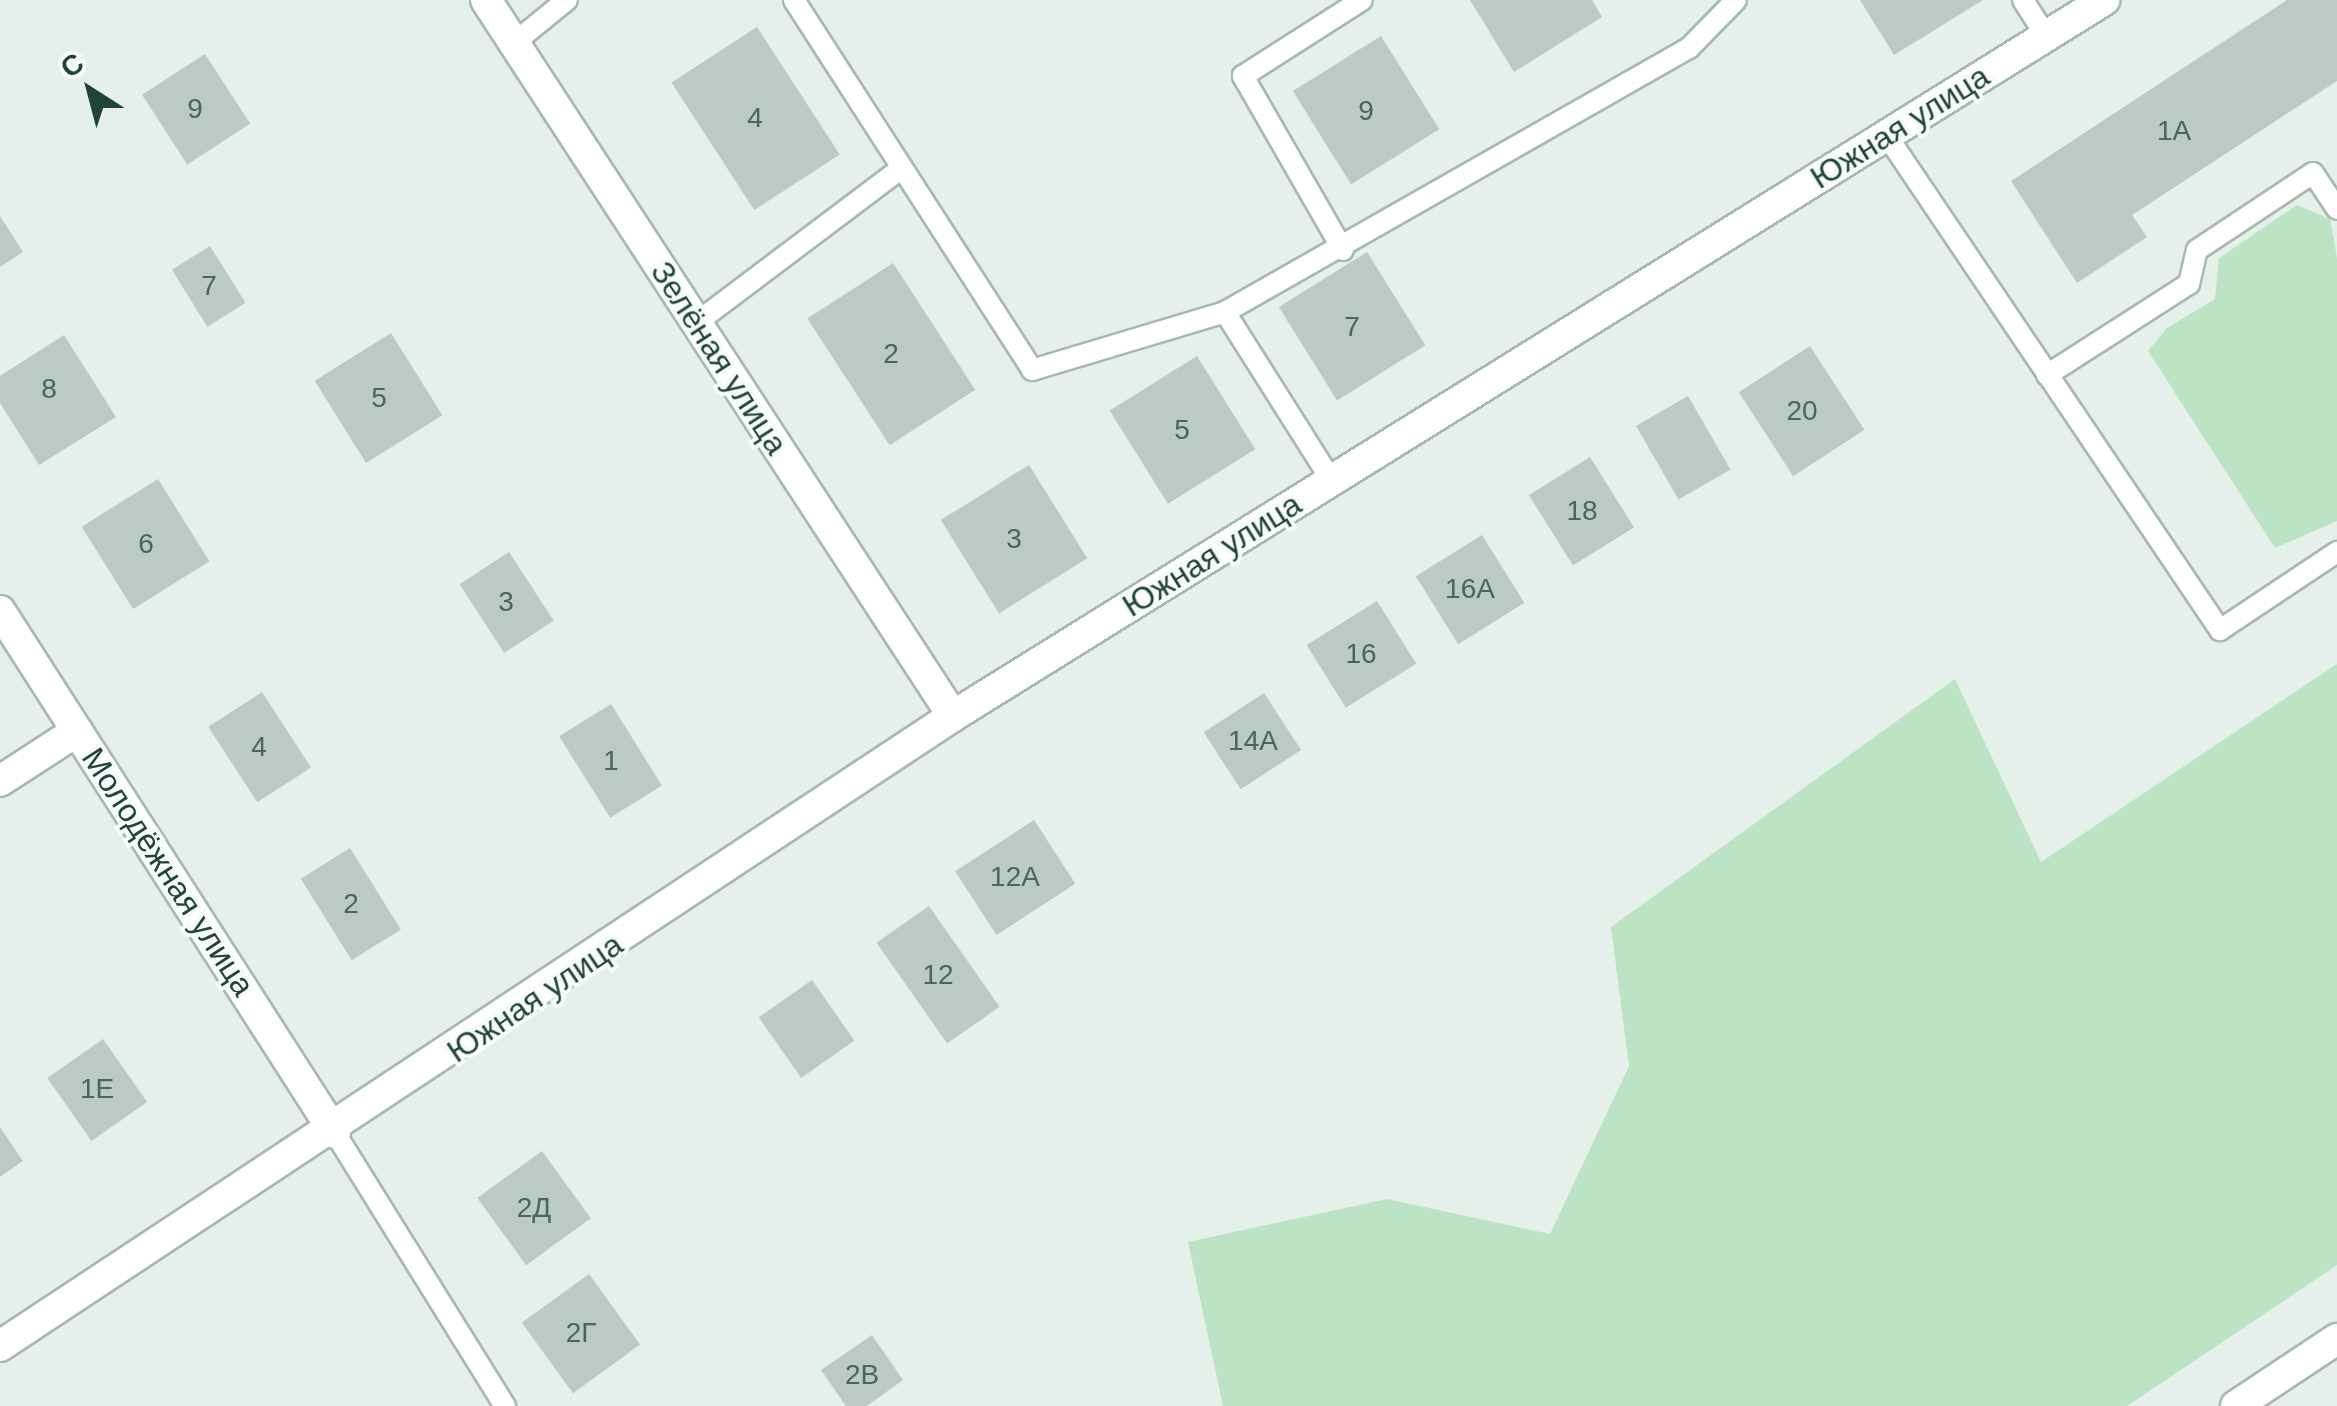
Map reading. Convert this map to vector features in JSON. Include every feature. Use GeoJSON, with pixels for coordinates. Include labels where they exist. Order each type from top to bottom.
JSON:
{"type":"FeatureCollection","features":[{"type":"Feature","properties":{"kind":"street","name":"Зелёная улица"},"geometry":{"type":"LineString","coordinates":[[486,0],[952,716]]}},
{"type":"Feature","properties":{"kind":"street","name":"Южная улица"},"geometry":{"type":"LineString","coordinates":[[0,1346],[335,1132],[952,716],[2104,0]]}},
{"type":"Feature","properties":{"kind":"street","name":"Молодёжная улица"},"geometry":{"type":"LineString","coordinates":[[0,611],[335,1132]]}},
{"type":"Feature","properties":{"kind":"street"},"geometry":{"type":"LineString","coordinates":[[0,780],[77,731]]}},
{"type":"Feature","properties":{"kind":"street"},"geometry":{"type":"LineString","coordinates":[[2236,1406],[2337,1339]]}},
{"type":"Feature","properties":{"kind":"lane"},"geometry":{"type":"LineString","coordinates":[[514,43],[567,0]]}},
{"type":"Feature","properties":{"kind":"lane"},"geometry":{"type":"LineString","coordinates":[[794,0],[1032,370],[1225,312],[1344,250],[1688,48],[1736,0]]}},
{"type":"Feature","properties":{"kind":"lane"},"geometry":{"type":"LineString","coordinates":[[1344,250],[1243,76],[1362,0]]}},
{"type":"Feature","properties":{"kind":"lane"},"geometry":{"type":"LineString","coordinates":[[2022,0],[2046,36]]}},
{"type":"Feature","properties":{"kind":"lane"},"geometry":{"type":"LineString","coordinates":[[1886,136],[2220,630],[2337,552]]}},
{"type":"Feature","properties":{"kind":"lane"},"geometry":{"type":"LineString","coordinates":[[696,323],[902,168]]}},
{"type":"Feature","properties":{"kind":"lane"},"geometry":{"type":"LineString","coordinates":[[2048,375],[2189,284],[2197,250],[2313,173],[2337,209]]}},
{"type":"Feature","properties":{"kind":"lane"},"geometry":{"type":"LineString","coordinates":[[1225,312],[1332,480]]}},
{"type":"Feature","properties":{"kind":"lane"},"geometry":{"type":"LineString","coordinates":[[335,1132],[505,1406]]}},
{"type":"Feature","properties":{"kind":"green space"},"geometry":{"type":"Polygon","coordinates":[[[2297,205],[2330,219],[2337,258],[2337,521],[2275,548],[2148,351],[2167,328],[2215,299],[2219,258],[2297,205]]]}},
{"type":"Feature","properties":{"kind":"green space"},"geometry":{"type":"Polygon","coordinates":[[[2337,664],[2337,1265],[2127,1406],[1223,1406],[1188,1242],[1387,1199],[1550,1234],[1629,1066],[1611,927],[1955,679],[2041,862],[2337,664]]]}},
{"type":"Feature","properties":{"kind":"building"},"geometry":{"type":"Polygon","coordinates":[[[1470,0],[1592,0],[1602,17],[1514,72],[1470,0]]]}},
{"type":"Feature","properties":{"kind":"building"},"geometry":{"type":"Polygon","coordinates":[[[1860,0],[1983,0],[1894,55],[1860,0]]]}},
{"type":"Feature","properties":{"kind":"building"},"geometry":{"type":"Polygon","coordinates":[[[2287,0],[2337,0],[2337,81],[2132,215],[2147,237],[2077,283],[2011,181],[2287,0]]]}},
{"type":"Feature","properties":{"kind":"building"},"geometry":{"type":"Polygon","coordinates":[[[757,27],[840,154],[754,210],[671,83],[757,27]]]}},
{"type":"Feature","properties":{"kind":"building"},"geometry":{"type":"Polygon","coordinates":[[[1381,36],[1439,129],[1351,184],[1293,91],[1381,36]]]}},
{"type":"Feature","properties":{"kind":"building"},"geometry":{"type":"Polygon","coordinates":[[[205,54],[250,124],[187,164],[142,95],[205,54]]]}},
{"type":"Feature","properties":{"kind":"building"},"geometry":{"type":"Polygon","coordinates":[[[0,216],[23,252],[0,267],[0,216]]]}},
{"type":"Feature","properties":{"kind":"building"},"geometry":{"type":"Polygon","coordinates":[[[210,246],[246,303],[207,327],[172,270],[210,246]]]}},
{"type":"Feature","properties":{"kind":"building"},"geometry":{"type":"Polygon","coordinates":[[[1367,252],[1425,345],[1337,400],[1279,307],[1367,252]]]}},
{"type":"Feature","properties":{"kind":"building"},"geometry":{"type":"Polygon","coordinates":[[[893,263],[975,390],[890,445],[807,319],[893,263]]]}},
{"type":"Feature","properties":{"kind":"building"},"geometry":{"type":"Polygon","coordinates":[[[391,333],[442,415],[366,463],[315,381],[391,333]]]}},
{"type":"Feature","properties":{"kind":"building"},"geometry":{"type":"Polygon","coordinates":[[[64,335],[116,417],[39,465],[0,403],[0,376],[64,335]]]}},
{"type":"Feature","properties":{"kind":"building"},"geometry":{"type":"Polygon","coordinates":[[[1810,346],[1864,430],[1793,476],[1739,392],[1810,346]]]}},
{"type":"Feature","properties":{"kind":"building"},"geometry":{"type":"Polygon","coordinates":[[[1197,356],[1255,449],[1168,504],[1110,411],[1197,356]]]}},
{"type":"Feature","properties":{"kind":"building"},"geometry":{"type":"Polygon","coordinates":[[[1688,396],[1730,470],[1679,500],[1636,426],[1688,396]]]}},
{"type":"Feature","properties":{"kind":"building"},"geometry":{"type":"Polygon","coordinates":[[[1590,457],[1634,527],[1573,566],[1529,495],[1590,457]]]}},
{"type":"Feature","properties":{"kind":"building"},"geometry":{"type":"Polygon","coordinates":[[[1029,465],[1087,558],[999,613],[941,520],[1029,465]]]}},
{"type":"Feature","properties":{"kind":"building"},"geometry":{"type":"Polygon","coordinates":[[[158,479],[209,561],[133,609],[82,527],[158,479]]]}},
{"type":"Feature","properties":{"kind":"building"},"geometry":{"type":"Polygon","coordinates":[[[1482,535],[1524,603],[1458,644],[1416,576],[1482,535]]]}},
{"type":"Feature","properties":{"kind":"building"},"geometry":{"type":"Polygon","coordinates":[[[509,552],[554,621],[504,653],[460,584],[509,552]]]}},
{"type":"Feature","properties":{"kind":"building"},"geometry":{"type":"Polygon","coordinates":[[[1377,601],[1416,664],[1346,708],[1307,645],[1377,601]]]}},
{"type":"Feature","properties":{"kind":"building"},"geometry":{"type":"Polygon","coordinates":[[[262,692],[311,767],[257,802],[208,727],[262,692]]]}},
{"type":"Feature","properties":{"kind":"building"},"geometry":{"type":"Polygon","coordinates":[[[1264,693],[1301,750],[1241,789],[1204,732],[1264,693]]]}},
{"type":"Feature","properties":{"kind":"building"},"geometry":{"type":"Polygon","coordinates":[[[611,704],[662,785],[610,818],[559,736],[611,704]]]}},
{"type":"Feature","properties":{"kind":"building"},"geometry":{"type":"Polygon","coordinates":[[[1034,820],[1075,884],[997,935],[955,871],[1034,820]]]}},
{"type":"Feature","properties":{"kind":"building"},"geometry":{"type":"Polygon","coordinates":[[[350,848],[401,929],[352,960],[301,879],[350,848]]]}},
{"type":"Feature","properties":{"kind":"building"},"geometry":{"type":"Polygon","coordinates":[[[929,906],[1000,1007],[947,1043],[877,943],[929,906]]]}},
{"type":"Feature","properties":{"kind":"building"},"geometry":{"type":"Polygon","coordinates":[[[812,980],[854,1041],[801,1078],[759,1017],[812,980]]]}},
{"type":"Feature","properties":{"kind":"building"},"geometry":{"type":"Polygon","coordinates":[[[103,1039],[147,1102],[91,1141],[47,1078],[103,1039]]]}},
{"type":"Feature","properties":{"kind":"building"},"geometry":{"type":"Polygon","coordinates":[[[0,1127],[23,1161],[0,1177],[0,1127]]]}},
{"type":"Feature","properties":{"kind":"building"},"geometry":{"type":"Polygon","coordinates":[[[542,1151],[591,1218],[526,1265],[477,1198],[542,1151]]]}},
{"type":"Feature","properties":{"kind":"building"},"geometry":{"type":"Polygon","coordinates":[[[589,1274],[640,1344],[573,1393],[522,1323],[589,1274]]]}},
{"type":"Feature","properties":{"kind":"building"},"geometry":{"type":"Polygon","coordinates":[[[872,1335],[903,1380],[867,1406],[846,1406],[821,1370],[872,1335]]]}}]}
